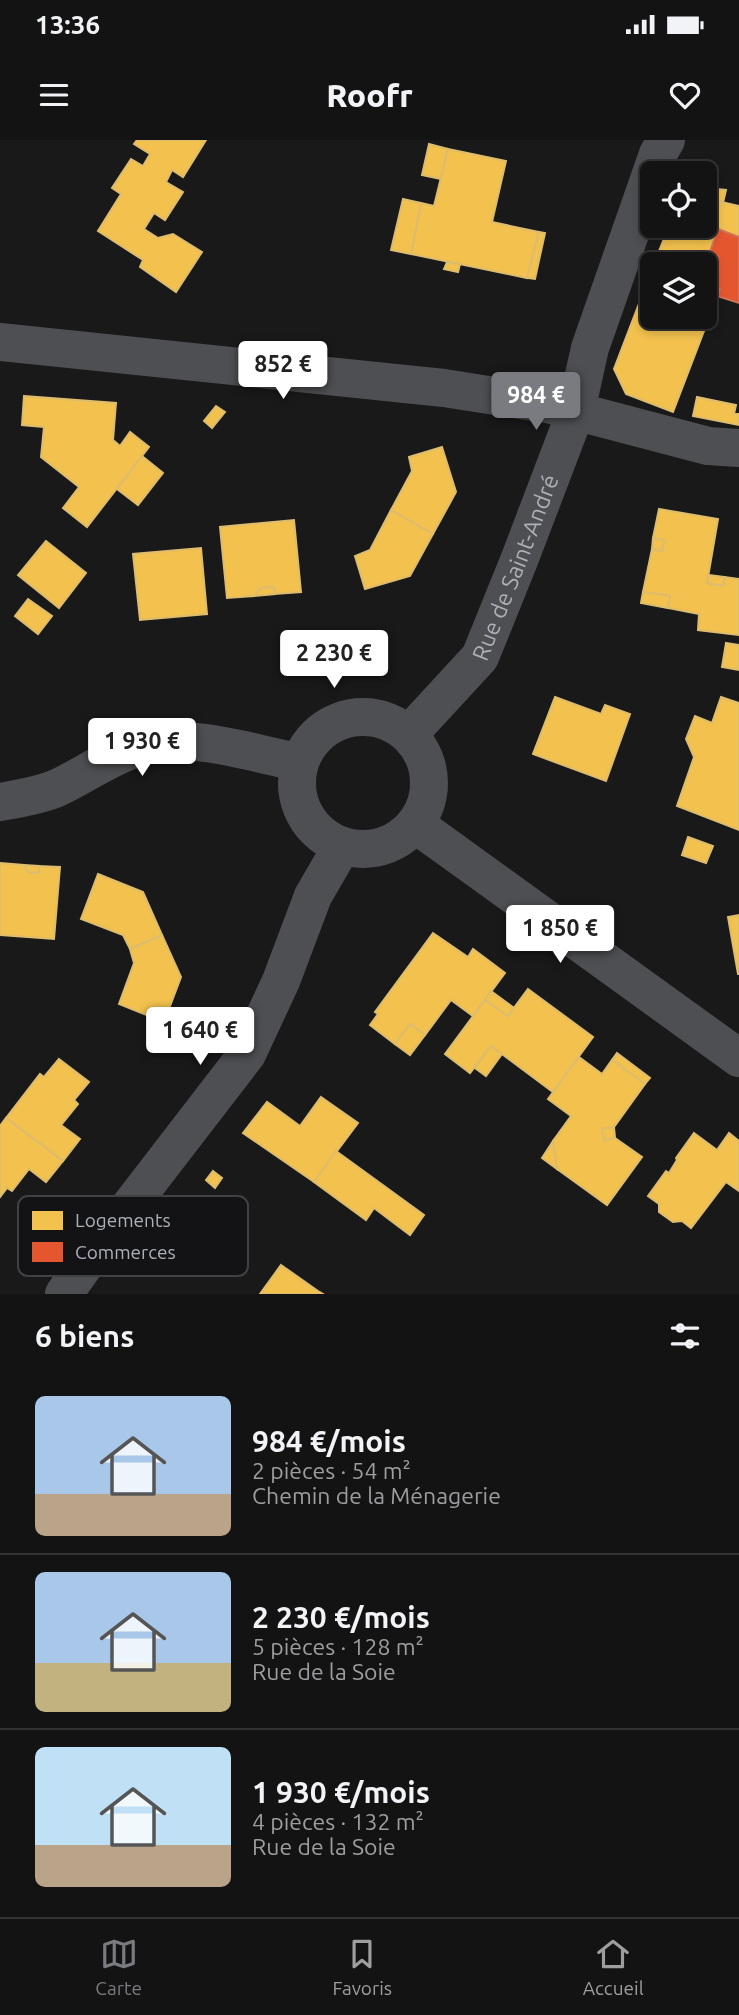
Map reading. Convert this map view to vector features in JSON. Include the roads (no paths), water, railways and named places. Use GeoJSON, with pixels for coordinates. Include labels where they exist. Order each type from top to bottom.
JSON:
{"type":"FeatureCollection","features":[{"type":"Feature","properties":{"kind":"street","name":"Rue de Saint-André"},"geometry":{"type":"LineString","coordinates":[[409,734],[480,657],[576,411],[590,348],[658,154],[666,140]]}},
{"type":"Feature","properties":{"kind":"street"},"geometry":{"type":"LineString","coordinates":[[0,342],[444,388],[552,405],[708,446],[739,448]]}},
{"type":"Feature","properties":{"kind":"street"},"geometry":{"type":"LineString","coordinates":[[369,716],[390,722],[409,734],[420,749],[428,768],[429,787],[425,806],[415,824],[400,838],[382,847],[362,850],[342,846],[323,836],[309,822],[299,803],[296,782],[299,762],[310,742],[326,727],[346,718],[369,716]]}},
{"type":"Feature","properties":{"kind":"street"},"geometry":{"type":"LineString","coordinates":[[0,802],[55,789],[105,762],[141,747],[181,741],[228,747],[299,762]]}},
{"type":"Feature","properties":{"kind":"street"},"geometry":{"type":"LineString","coordinates":[[415,824],[739,1058]]}},
{"type":"Feature","properties":{"kind":"street"},"geometry":{"type":"LineString","coordinates":[[138,1196],[247,1054],[281,981],[313,896],[342,846]]}},
{"type":"Feature","properties":{"kind":"street"},"geometry":{"type":"LineString","coordinates":[[64,1294],[76,1276]]}}]}
